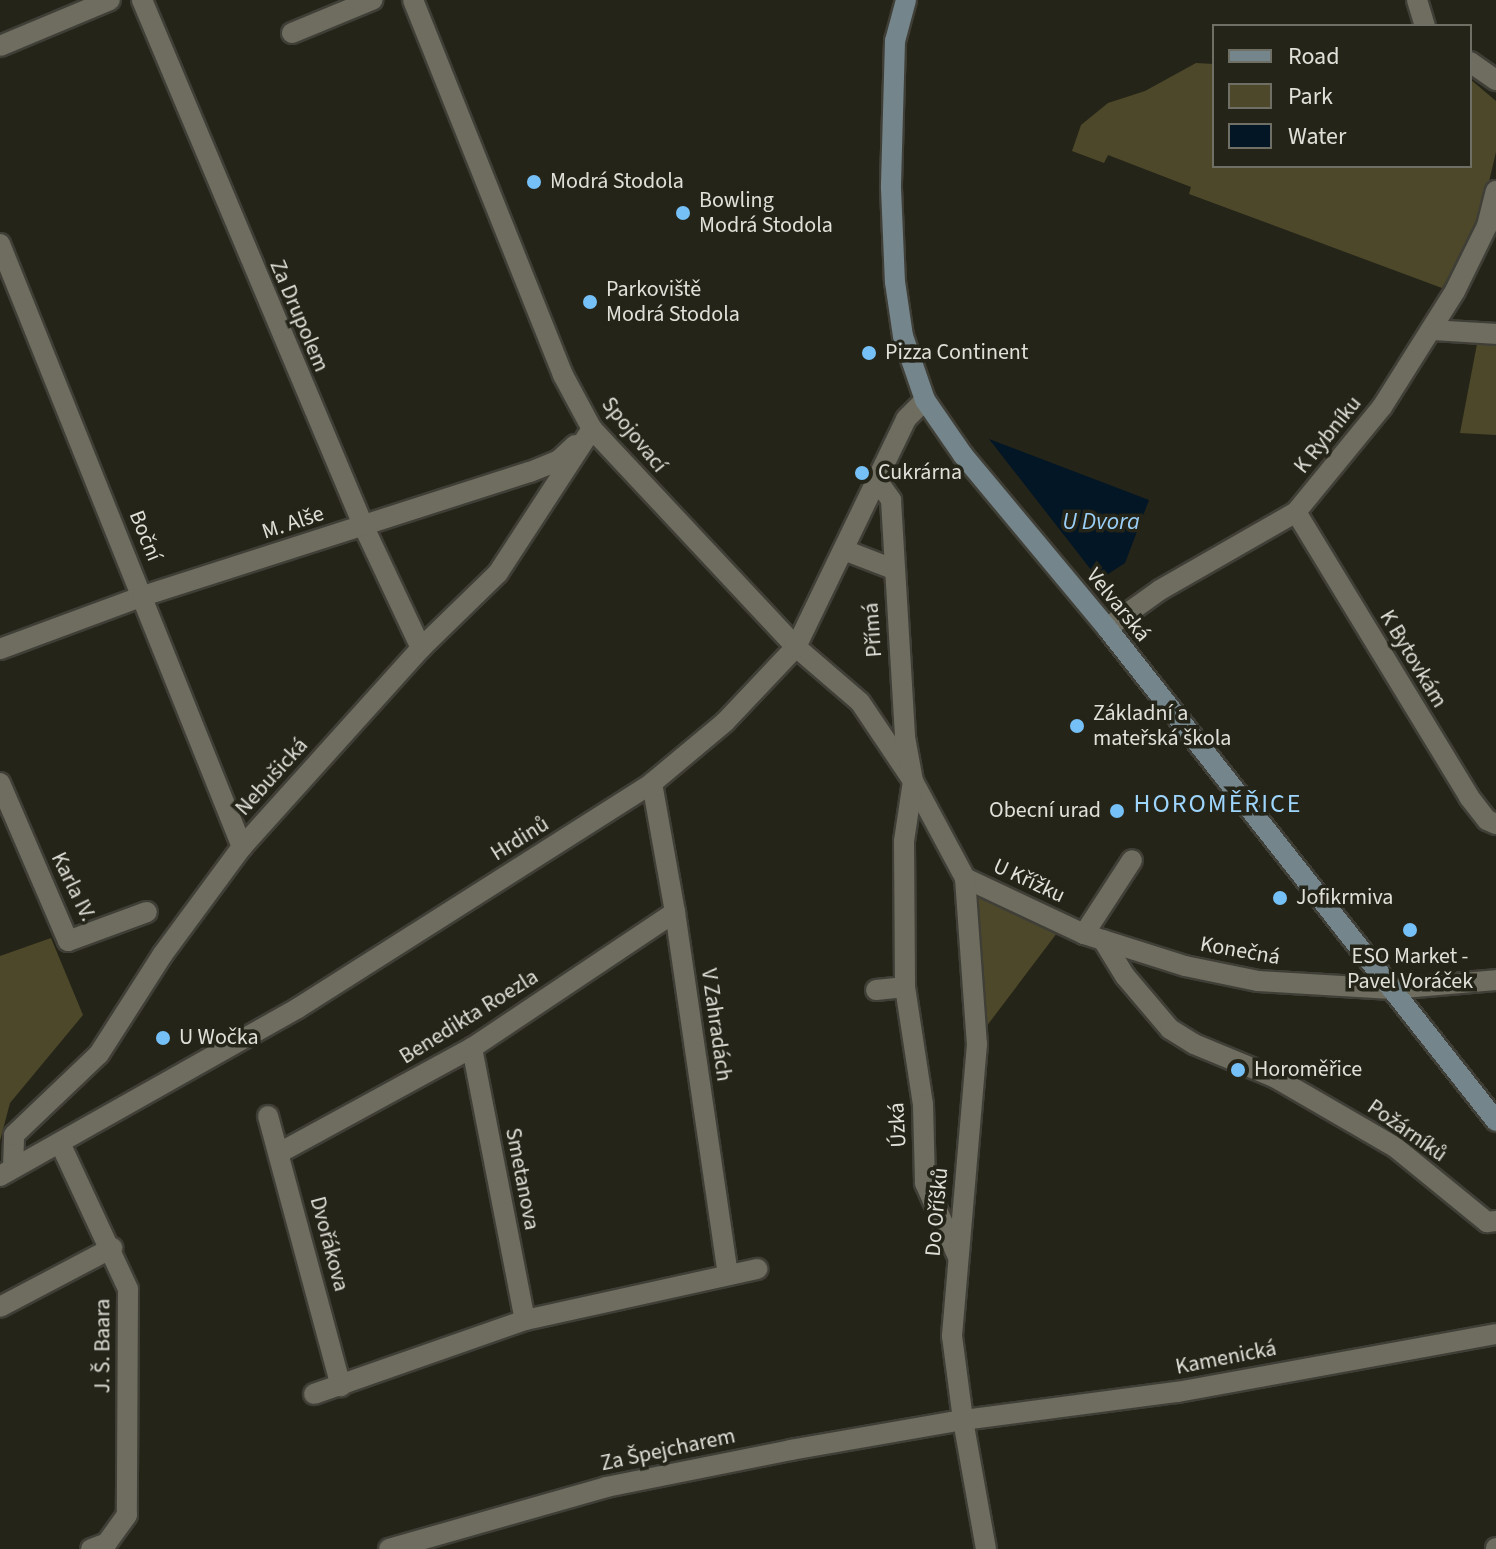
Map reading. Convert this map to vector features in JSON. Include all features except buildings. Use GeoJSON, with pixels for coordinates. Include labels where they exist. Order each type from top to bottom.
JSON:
{"type":"FeatureCollection","features":[{"type":"Feature","properties":{"kind":"main road","name":"Velvarská"},"geometry":{"type":"LineString","coordinates":[[906,0],[895,41],[891,188],[903,336],[925,400],[963,455],[1107,628],[1496,1121]]}},
{"type":"Feature","properties":{"kind":"street"},"geometry":{"type":"LineString","coordinates":[[0,46],[109,0]]}},
{"type":"Feature","properties":{"kind":"street","name":"Za Drupolem"},"geometry":{"type":"LineString","coordinates":[[142,0],[363,525],[421,648]]}},
{"type":"Feature","properties":{"kind":"street"},"geometry":{"type":"LineString","coordinates":[[292,33],[372,0]]}},
{"type":"Feature","properties":{"kind":"street","name":"Spojovací"},"geometry":{"type":"LineString","coordinates":[[413,0],[563,375],[592,429],[796,647],[860,702],[913,781]]}},
{"type":"Feature","properties":{"kind":"street"},"geometry":{"type":"LineString","coordinates":[[1417,0],[1424,24]]}},
{"type":"Feature","properties":{"kind":"street"},"geometry":{"type":"LineString","coordinates":[[1472,63],[1496,80]]}},
{"type":"Feature","properties":{"kind":"street","name":"K Rybníku"},"geometry":{"type":"LineString","coordinates":[[1107,628],[1160,590],[1296,512],[1382,407],[1431,330],[1455,291],[1487,226],[1496,191]]}},
{"type":"Feature","properties":{"kind":"street","name":"Boční"},"geometry":{"type":"LineString","coordinates":[[0,244],[242,847]]}},
{"type":"Feature","properties":{"kind":"street"},"geometry":{"type":"LineString","coordinates":[[1431,330],[1496,334]]}},
{"type":"Feature","properties":{"kind":"street","name":"Hrdinů"},"geometry":{"type":"LineString","coordinates":[[6,1172],[298,1008],[652,783],[725,722],[796,647],[906,419],[925,400]]}},
{"type":"Feature","properties":{"kind":"street","name":"M. Alše"},"geometry":{"type":"LineString","coordinates":[[0,649],[143,596],[544,466],[559,460],[592,429]]}},
{"type":"Feature","properties":{"kind":"street","name":"Nebušická"},"geometry":{"type":"LineString","coordinates":[[6,1172],[14,1135],[99,1054],[163,954],[242,847],[421,648],[498,573],[592,429]]}},
{"type":"Feature","properties":{"kind":"street","name":"Přímá"},"geometry":{"type":"LineString","coordinates":[[876,479],[891,500],[905,737],[913,781]]}},
{"type":"Feature","properties":{"kind":"street","name":"K Bytovkám"},"geometry":{"type":"LineString","coordinates":[[1296,512],[1469,797],[1487,820],[1496,824]]}},
{"type":"Feature","properties":{"kind":"street"},"geometry":{"type":"LineString","coordinates":[[844,550],[893,569]]}},
{"type":"Feature","properties":{"kind":"street","name":"U Křížku"},"geometry":{"type":"LineString","coordinates":[[913,781],[965,878],[1094,937]]}},
{"type":"Feature","properties":{"kind":"street","name":"Úzká"},"geometry":{"type":"LineString","coordinates":[[913,781],[904,841],[905,987],[923,1105],[925,1183],[957,1255]]}},
{"type":"Feature","properties":{"kind":"street","name":"Karla IV."},"geometry":{"type":"LineString","coordinates":[[0,783],[68,941],[147,912]]}},
{"type":"Feature","properties":{"kind":"street","name":"V Zahradách"},"geometry":{"type":"LineString","coordinates":[[652,783],[675,912],[728,1275]]}},
{"type":"Feature","properties":{"kind":"street"},"geometry":{"type":"LineString","coordinates":[[1094,937],[1132,860]]}},
{"type":"Feature","properties":{"kind":"street","name":"Do Oříšků"},"geometry":{"type":"LineString","coordinates":[[965,878],[977,1044],[952,1336],[986,1549]]}},
{"type":"Feature","properties":{"kind":"street","name":"Benedikta Roezla"},"geometry":{"type":"LineString","coordinates":[[281,1152],[472,1048],[675,912]]}},
{"type":"Feature","properties":{"kind":"street","name":"Konečná"},"geometry":{"type":"LineString","coordinates":[[1094,937],[1185,966],[1258,981],[1392,989],[1496,980]]}},
{"type":"Feature","properties":{"kind":"street","name":"Požárníků"},"geometry":{"type":"LineString","coordinates":[[1094,937],[1170,1029],[1194,1044],[1276,1078],[1395,1147],[1487,1222],[1496,1221]]}},
{"type":"Feature","properties":{"kind":"street"},"geometry":{"type":"LineString","coordinates":[[876,990],[905,987]]}},
{"type":"Feature","properties":{"kind":"street","name":"Smetanova"},"geometry":{"type":"LineString","coordinates":[[472,1048],[525,1320]]}},
{"type":"Feature","properties":{"kind":"street","name":"Dvořákova"},"geometry":{"type":"LineString","coordinates":[[268,1116],[281,1152],[341,1386]]}},
{"type":"Feature","properties":{"kind":"street","name":"J. Š. Baara"},"geometry":{"type":"LineString","coordinates":[[60,1143],[112,1248],[128,1289],[127,1515],[107,1543],[91,1549]]}},
{"type":"Feature","properties":{"kind":"street"},"geometry":{"type":"LineString","coordinates":[[0,1307],[112,1248]]}},
{"type":"Feature","properties":{"kind":"street"},"geometry":{"type":"LineString","coordinates":[[314,1394],[525,1320],[757,1269]]}},
{"type":"Feature","properties":{"kind":"street","name":"Kamenická"},"geometry":{"type":"LineString","coordinates":[[963,1420],[1177,1392],[1496,1334]]}},
{"type":"Feature","properties":{"kind":"street","name":"Za Špejcharem"},"geometry":{"type":"LineString","coordinates":[[389,1549],[606,1487],[963,1420]]}},
{"type":"Feature","properties":{"kind":"green space"},"geometry":{"type":"Polygon","coordinates":[[[1196,63],[1212,64],[1212,168],[1472,168],[1472,81],[1496,101],[1496,152],[1479,224],[1442,288],[1189,194],[1191,187],[1108,155],[1104,163],[1072,151],[1081,125],[1108,103],[1145,91],[1196,63]]]}},
{"type":"Feature","properties":{"kind":"green space"},"geometry":{"type":"Polygon","coordinates":[[[1477,344],[1496,345],[1496,435],[1460,433],[1477,344]]]}},
{"type":"Feature","properties":{"kind":"green space"},"geometry":{"type":"Polygon","coordinates":[[[975,891],[1057,933],[986,1027],[975,891]]]}},
{"type":"Feature","properties":{"kind":"green space"},"geometry":{"type":"Polygon","coordinates":[[[51,938],[83,1015],[10,1103],[0,1141],[0,956],[51,938]]]}},
{"type":"Feature","properties":{"kind":"water","name":"U Dvora"},"geometry":{"type":"Polygon","coordinates":[[[989,439],[1149,500],[1125,563],[1099,580],[989,439]]]}},
{"type":"Feature","properties":{"kind":"place","name":"Modrá Stodola"},"geometry":{"type":"Point","coordinates":[534,182]}},
{"type":"Feature","properties":{"kind":"place","name":"Bowling Modrá Stodola"},"geometry":{"type":"Point","coordinates":[683,213]}},
{"type":"Feature","properties":{"kind":"place","name":"Parkoviště Modrá Stodola"},"geometry":{"type":"Point","coordinates":[590,302]}},
{"type":"Feature","properties":{"kind":"place","name":"Pizza Continent"},"geometry":{"type":"Point","coordinates":[869,353]}},
{"type":"Feature","properties":{"kind":"place","name":"Cukrárna"},"geometry":{"type":"Point","coordinates":[862,473]}},
{"type":"Feature","properties":{"kind":"place","name":"Základní a mateřská škola"},"geometry":{"type":"Point","coordinates":[1077,726]}},
{"type":"Feature","properties":{"kind":"place","name":"Obecní urad"},"geometry":{"type":"Point","coordinates":[1117,811]}},
{"type":"Feature","properties":{"kind":"place","name":"Jofikrmiva"},"geometry":{"type":"Point","coordinates":[1280,898]}},
{"type":"Feature","properties":{"kind":"place","name":"ESO Market - Pavel Voráček"},"geometry":{"type":"Point","coordinates":[1410,930]}},
{"type":"Feature","properties":{"kind":"place","name":"U Wočka"},"geometry":{"type":"Point","coordinates":[163,1038]}},
{"type":"Feature","properties":{"kind":"place","name":"Horoměřice"},"geometry":{"type":"Point","coordinates":[1238,1070]}},
{"type":"Feature","properties":{"kind":"district","name":"HOROMĚŘICE"},"geometry":{"type":"Point","coordinates":[1218,804]}}]}
